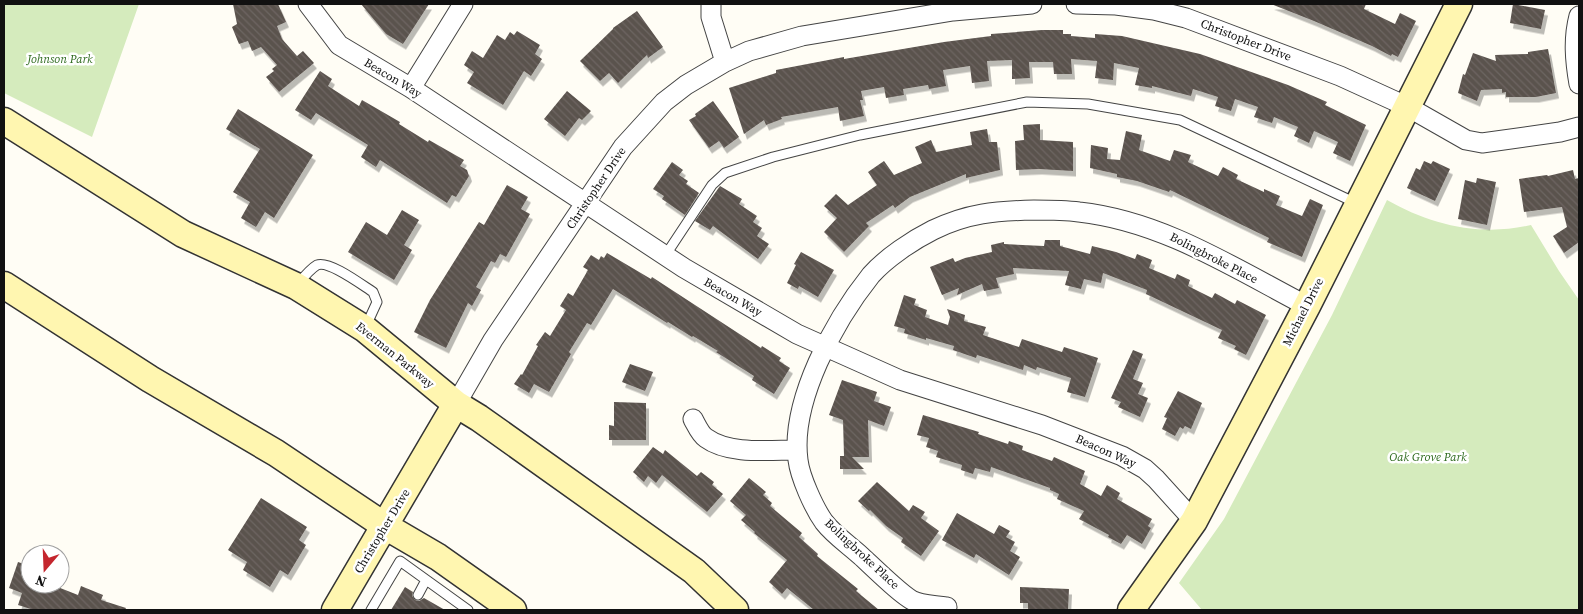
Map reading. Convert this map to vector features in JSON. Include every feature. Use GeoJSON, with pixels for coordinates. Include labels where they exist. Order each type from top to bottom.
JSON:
{"type":"FeatureCollection","features":[{"type":"Feature","properties":{"kind":"main road","name":"Michael Drive"},"geometry":{"type":"LineString","coordinates":[[1131,610],[1194,521],[1307,306],[1458,4]]}},
{"type":"Feature","properties":{"kind":"main road","name":"Everman Parkway"},"geometry":{"type":"LineString","coordinates":[[4,121],[183,234],[296,286],[365,329],[451,412],[479,418],[694,571],[735,610]]}},
{"type":"Feature","properties":{"kind":"main road"},"geometry":{"type":"LineString","coordinates":[[4,285],[150,379],[276,453],[385,526],[438,557],[510,609]]}},
{"type":"Feature","properties":{"kind":"main road","name":"Christopher Drive"},"geometry":{"type":"LineString","coordinates":[[335,610],[451,412]]}},
{"type":"Feature","properties":{"kind":"street","name":"Beacon Way"},"geometry":{"type":"LineString","coordinates":[[308,4],[339,45],[411,88],[665,256],[797,334],[900,380],[1042,425],[1122,456],[1145,469],[1194,521]]}},
{"type":"Feature","properties":{"kind":"street"},"geometry":{"type":"LineString","coordinates":[[411,88],[463,4]]}},
{"type":"Feature","properties":{"kind":"street"},"geometry":{"type":"LineString","coordinates":[[711,4],[711,17],[724,62]]}},
{"type":"Feature","properties":{"kind":"street","name":"Christopher Drive"},"geometry":{"type":"LineString","coordinates":[[451,412],[493,340],[623,146],[664,102],[686,85],[724,62],[749,51],[802,36],[953,11],[1032,4]]}},
{"type":"Feature","properties":{"kind":"street","name":"Christopher Drive"},"geometry":{"type":"LineString","coordinates":[[1076,4],[1116,5],[1154,10],[1186,18],[1340,76],[1408,107],[1466,140],[1482,142],[1560,132],[1579,126]]}},
{"type":"Feature","properties":{"kind":"street"},"geometry":{"type":"LineString","coordinates":[[1579,16],[1576,28],[1574,58],[1579,84]]}},
{"type":"Feature","properties":{"kind":"street","name":"Bolingbroke Place"},"geometry":{"type":"LineString","coordinates":[[947,607],[914,602],[875,570],[825,523],[806,488],[798,462],[798,432],[804,400],[825,347],[836,326],[872,274],[894,254],[932,230],[968,216],[994,211],[1064,210],[1121,219],[1169,235],[1307,306]]}},
{"type":"Feature","properties":{"kind":"street"},"geometry":{"type":"LineString","coordinates":[[693,419],[705,438],[740,451],[797,450]]}},
{"type":"Feature","properties":{"kind":"lane"},"geometry":{"type":"LineString","coordinates":[[665,256],[712,185],[725,173],[773,156],[860,135],[1027,102],[1088,104],[1180,120],[1358,204]]}},
{"type":"Feature","properties":{"kind":"lane"},"geometry":{"type":"LineString","coordinates":[[296,286],[316,266],[324,264],[344,273],[373,292],[376,302],[365,329]]}},
{"type":"Feature","properties":{"kind":"lane"},"geometry":{"type":"LineString","coordinates":[[371,610],[400,560],[463,609]]}},
{"type":"Feature","properties":{"kind":"lane"},"geometry":{"type":"LineString","coordinates":[[418,595],[426,580]]}},
{"type":"Feature","properties":{"kind":"green space","name":"Johnson Park"},"geometry":{"type":"Polygon","coordinates":[[[4,4],[139,4],[92,137],[4,93],[4,4]]]}},
{"type":"Feature","properties":{"kind":"green space","name":"Oak Grove Park"},"geometry":{"type":"Polygon","coordinates":[[[1387,200],[1421,216],[1457,226],[1494,230],[1531,225],[1579,300],[1579,610],[1202,610],[1179,583],[1224,519],[1332,315],[1387,200]]]}},
{"type":"Feature","properties":{"kind":"building"},"geometry":{"type":"Polygon","coordinates":[[[233,4],[278,4],[286,22],[277,26],[282,39],[297,56],[303,51],[314,63],[279,92],[266,77],[274,71],[272,69],[277,65],[261,47],[252,51],[248,41],[239,44],[232,27],[237,24],[233,4]]]}},
{"type":"Feature","properties":{"kind":"building"},"geometry":{"type":"Polygon","coordinates":[[[361,4],[429,4],[403,44],[386,34],[361,4]]]}},
{"type":"Feature","properties":{"kind":"building"},"geometry":{"type":"Polygon","coordinates":[[[1271,4],[1366,4],[1364,9],[1395,24],[1400,13],[1416,21],[1398,57],[1392,54],[1391,56],[1372,46],[1271,4]]]}},
{"type":"Feature","properties":{"kind":"building"},"geometry":{"type":"Polygon","coordinates":[[[1513,4],[1545,10],[1541,29],[1510,23],[1513,4]]]}},
{"type":"Feature","properties":{"kind":"building"},"geometry":{"type":"Polygon","coordinates":[[[637,11],[663,47],[648,58],[647,55],[618,83],[609,73],[600,81],[580,61],[613,28],[637,11]]]}},
{"type":"Feature","properties":{"kind":"building"},"geometry":{"type":"Polygon","coordinates":[[[1063,30],[1063,34],[1071,34],[1071,36],[1095,38],[1095,34],[1122,36],[1200,54],[1288,85],[1327,102],[1325,105],[1366,125],[1350,161],[1333,153],[1338,142],[1314,131],[1309,143],[1294,136],[1298,127],[1274,117],[1272,123],[1254,117],[1258,107],[1235,99],[1231,111],[1215,106],[1218,97],[1193,89],[1191,96],[1152,86],[1152,88],[1135,85],[1139,68],[1114,63],[1113,80],[1095,78],[1097,61],[1071,59],[1072,74],[1054,74],[1053,62],[1029,62],[1030,78],[1012,79],[1012,60],[987,61],[989,81],[972,83],[970,66],[943,70],[946,86],[929,89],[928,85],[903,89],[904,95],[886,98],[884,87],[861,91],[863,100],[860,100],[864,116],[840,121],[838,107],[781,117],[782,119],[766,125],[764,120],[744,134],[729,88],[776,73],[776,70],[844,57],[844,59],[991,36],[991,34],[1063,30]]]}},
{"type":"Feature","properties":{"kind":"building"},"geometry":{"type":"Polygon","coordinates":[[[517,31],[540,45],[535,54],[542,59],[531,76],[524,71],[503,105],[467,83],[474,72],[464,65],[472,51],[483,58],[497,35],[505,40],[510,32],[514,35],[517,31]]]}},
{"type":"Feature","properties":{"kind":"building"},"geometry":{"type":"Polygon","coordinates":[[[1548,49],[1556,93],[1536,97],[1506,97],[1506,92],[1502,93],[1502,89],[1481,90],[1477,101],[1458,93],[1463,74],[1465,75],[1473,53],[1496,61],[1495,55],[1528,54],[1528,52],[1548,49]]]}},
{"type":"Feature","properties":{"kind":"building"},"geometry":{"type":"Polygon","coordinates":[[[320,71],[332,79],[328,86],[359,106],[362,100],[400,122],[399,124],[428,142],[429,140],[464,160],[460,166],[467,170],[469,176],[456,197],[452,195],[447,203],[380,160],[376,167],[361,157],[368,145],[316,113],[311,120],[295,110],[320,71]]]}},
{"type":"Feature","properties":{"kind":"building"},"geometry":{"type":"Polygon","coordinates":[[[567,91],[591,111],[582,120],[579,118],[565,136],[544,119],[567,91]]]}},
{"type":"Feature","properties":{"kind":"building"},"geometry":{"type":"Polygon","coordinates":[[[713,101],[739,137],[724,148],[719,141],[709,148],[689,120],[713,101]]]}},
{"type":"Feature","properties":{"kind":"building"},"geometry":{"type":"Polygon","coordinates":[[[238,109],[313,155],[274,218],[265,212],[256,227],[241,218],[250,202],[233,192],[260,149],[226,129],[238,109]]]}},
{"type":"Feature","properties":{"kind":"building"},"geometry":{"type":"Polygon","coordinates":[[[1040,124],[1040,140],[1073,142],[1073,171],[1016,170],[1015,141],[1024,140],[1023,125],[1040,124]]]}},
{"type":"Feature","properties":{"kind":"building"},"geometry":{"type":"Polygon","coordinates":[[[987,129],[989,142],[997,142],[1000,170],[966,178],[966,174],[910,197],[895,208],[893,205],[866,223],[869,226],[844,252],[824,232],[837,218],[824,206],[836,194],[848,205],[877,185],[868,172],[884,161],[894,175],[922,163],[915,147],[931,140],[936,152],[972,145],[970,132],[987,129]]]}},
{"type":"Feature","properties":{"kind":"building"},"geometry":{"type":"Polygon","coordinates":[[[1126,131],[1142,135],[1139,150],[1170,161],[1174,150],[1191,155],[1188,162],[1218,176],[1223,167],[1238,175],[1236,179],[1264,192],[1264,189],[1280,196],[1276,205],[1302,216],[1310,199],[1323,205],[1302,257],[1267,242],[1269,238],[1170,190],[1169,192],[1137,181],[1117,177],[1117,174],[1090,168],[1091,145],[1108,148],[1107,159],[1120,160],[1126,131]]]}},
{"type":"Feature","properties":{"kind":"building"},"geometry":{"type":"Polygon","coordinates":[[[1424,161],[1431,164],[1433,161],[1450,169],[1435,201],[1407,188],[1416,168],[1420,170],[1424,161]]]}},
{"type":"Feature","properties":{"kind":"building"},"geometry":{"type":"Polygon","coordinates":[[[672,162],[683,170],[679,175],[688,181],[686,184],[699,193],[685,215],[662,199],[664,196],[653,189],[672,162]]]}},
{"type":"Feature","properties":{"kind":"building"},"geometry":{"type":"Polygon","coordinates":[[[1573,170],[1575,179],[1579,178],[1579,242],[1564,253],[1553,236],[1567,227],[1562,207],[1524,212],[1519,179],[1548,176],[1573,170]]]}},
{"type":"Feature","properties":{"kind":"building"},"geometry":{"type":"Polygon","coordinates":[[[1477,178],[1496,182],[1487,225],[1458,219],[1465,180],[1476,183],[1477,178]]]}},
{"type":"Feature","properties":{"kind":"building"},"geometry":{"type":"Polygon","coordinates":[[[507,185],[528,197],[521,209],[530,214],[506,257],[500,254],[495,263],[491,261],[476,287],[481,290],[472,306],[468,303],[446,348],[414,332],[430,300],[479,222],[484,225],[507,185]]]}},
{"type":"Feature","properties":{"kind":"building"},"geometry":{"type":"Polygon","coordinates":[[[720,186],[742,199],[739,204],[757,216],[753,222],[762,228],[757,236],[769,244],[758,259],[713,226],[710,230],[695,221],[720,186]]]}},
{"type":"Feature","properties":{"kind":"building"},"geometry":{"type":"Polygon","coordinates":[[[402,210],[419,220],[404,245],[412,250],[394,280],[348,252],[366,222],[387,235],[402,210]]]}},
{"type":"Feature","properties":{"kind":"building"},"geometry":{"type":"Polygon","coordinates":[[[1045,240],[1060,240],[1060,246],[1090,254],[1092,246],[1135,259],[1137,254],[1152,260],[1149,268],[1175,279],[1177,274],[1190,280],[1188,286],[1212,298],[1215,293],[1235,304],[1237,300],[1266,315],[1246,355],[1234,349],[1236,346],[1218,338],[1222,330],[1146,294],[1147,290],[1103,273],[1101,283],[1084,279],[1081,289],[1065,285],[1069,271],[1013,268],[1014,274],[996,278],[999,288],[984,291],[982,284],[957,295],[959,288],[942,295],[930,267],[953,258],[955,262],[992,252],[991,245],[1004,242],[1004,244],[1044,246],[1045,240]]]}},
{"type":"Feature","properties":{"kind":"building"},"geometry":{"type":"Polygon","coordinates":[[[801,252],[834,270],[818,297],[799,286],[798,289],[787,283],[801,252]]]}},
{"type":"Feature","properties":{"kind":"building"},"geometry":{"type":"Polygon","coordinates":[[[607,253],[651,279],[652,277],[761,348],[762,346],[781,358],[779,361],[790,368],[774,394],[752,380],[754,376],[716,352],[718,351],[667,323],[613,289],[591,325],[587,323],[569,352],[571,354],[549,392],[534,384],[529,393],[514,384],[522,375],[538,346],[536,345],[545,332],[550,336],[566,310],[560,306],[568,293],[573,296],[588,270],[583,267],[591,255],[599,260],[601,256],[604,258],[607,253]]]}},
{"type":"Feature","properties":{"kind":"building"},"geometry":{"type":"Polygon","coordinates":[[[904,295],[916,299],[914,305],[927,310],[925,317],[948,325],[950,317],[947,309],[965,315],[964,321],[986,327],[983,335],[1019,347],[1022,339],[1062,352],[1064,347],[1098,358],[1085,397],[1067,392],[1071,378],[1037,367],[1036,370],[1024,365],[1023,370],[977,355],[976,358],[953,350],[954,346],[904,333],[905,329],[894,326],[904,295]]]}},
{"type":"Feature","properties":{"kind":"building"},"geometry":{"type":"Polygon","coordinates":[[[1133,350],[1143,354],[1133,379],[1143,383],[1138,394],[1148,398],[1140,417],[1118,407],[1121,402],[1111,398],[1133,350]]]}},
{"type":"Feature","properties":{"kind":"building"},"geometry":{"type":"Polygon","coordinates":[[[630,364],[653,372],[645,391],[622,382],[630,364]]]}},
{"type":"Feature","properties":{"kind":"building"},"geometry":{"type":"Polygon","coordinates":[[[842,380],[877,392],[874,401],[891,407],[884,426],[868,420],[869,457],[852,457],[864,469],[840,469],[840,456],[844,456],[843,420],[829,415],[842,380]]]}},
{"type":"Feature","properties":{"kind":"building"},"geometry":{"type":"Polygon","coordinates":[[[1178,391],[1202,403],[1191,429],[1185,426],[1183,429],[1180,427],[1175,436],[1162,429],[1167,418],[1164,417],[1178,391]]]}},
{"type":"Feature","properties":{"kind":"building"},"geometry":{"type":"Polygon","coordinates":[[[614,402],[646,403],[646,440],[609,440],[609,425],[614,426],[614,402]]]}},
{"type":"Feature","properties":{"kind":"building"},"geometry":{"type":"Polygon","coordinates":[[[923,415],[979,432],[978,434],[1008,444],[1009,441],[1023,446],[1022,450],[1052,461],[1054,457],[1085,471],[1080,484],[1101,496],[1107,485],[1120,493],[1117,499],[1152,519],[1148,526],[1151,528],[1142,544],[1127,535],[1121,544],[1108,537],[1109,535],[1079,519],[1084,511],[1057,499],[1059,494],[1050,490],[1050,488],[991,467],[990,472],[975,468],[973,474],[961,470],[962,465],[936,457],[938,451],[926,447],[929,438],[917,435],[923,415]]]}},
{"type":"Feature","properties":{"kind":"building"},"geometry":{"type":"Polygon","coordinates":[[[653,447],[663,454],[665,450],[697,476],[701,472],[714,482],[712,485],[723,494],[707,512],[662,475],[656,483],[648,476],[644,482],[633,472],[653,447]]]}},
{"type":"Feature","properties":{"kind":"building"},"geometry":{"type":"Polygon","coordinates":[[[749,478],[766,492],[763,495],[772,503],[770,506],[802,533],[799,537],[818,554],[817,556],[858,589],[856,591],[879,610],[814,610],[787,588],[782,594],[769,582],[787,560],[741,520],[746,515],[730,501],[749,478]]]}},
{"type":"Feature","properties":{"kind":"building"},"geometry":{"type":"Polygon","coordinates":[[[877,482],[909,511],[913,505],[925,512],[921,518],[939,531],[921,556],[901,542],[903,538],[886,526],[858,501],[877,482]]]}},
{"type":"Feature","properties":{"kind":"building"},"geometry":{"type":"Polygon","coordinates":[[[261,498],[307,527],[299,540],[306,545],[288,575],[280,570],[270,587],[243,570],[247,562],[228,550],[261,498]]]}},
{"type":"Feature","properties":{"kind":"building"},"geometry":{"type":"Polygon","coordinates":[[[957,513],[994,534],[999,525],[1010,531],[1006,537],[1015,542],[1010,551],[1020,557],[1009,575],[976,554],[974,558],[942,540],[957,513]]]}},
{"type":"Feature","properties":{"kind":"building"},"geometry":{"type":"Polygon","coordinates":[[[18,562],[20,563],[20,592],[9,588],[18,562]]]}},
{"type":"Feature","properties":{"kind":"building"},"geometry":{"type":"Polygon","coordinates":[[[81,586],[103,595],[101,600],[126,608],[125,610],[34,610],[18,605],[22,594],[70,594],[70,592],[78,595],[81,586]]]}},
{"type":"Feature","properties":{"kind":"building"},"geometry":{"type":"Polygon","coordinates":[[[405,587],[413,592],[412,596],[415,600],[419,601],[424,598],[445,610],[391,610],[405,587]]]}},
{"type":"Feature","properties":{"kind":"building"},"geometry":{"type":"Polygon","coordinates":[[[1020,587],[1069,589],[1068,610],[1028,610],[1028,603],[1020,603],[1020,587]]]}}]}
